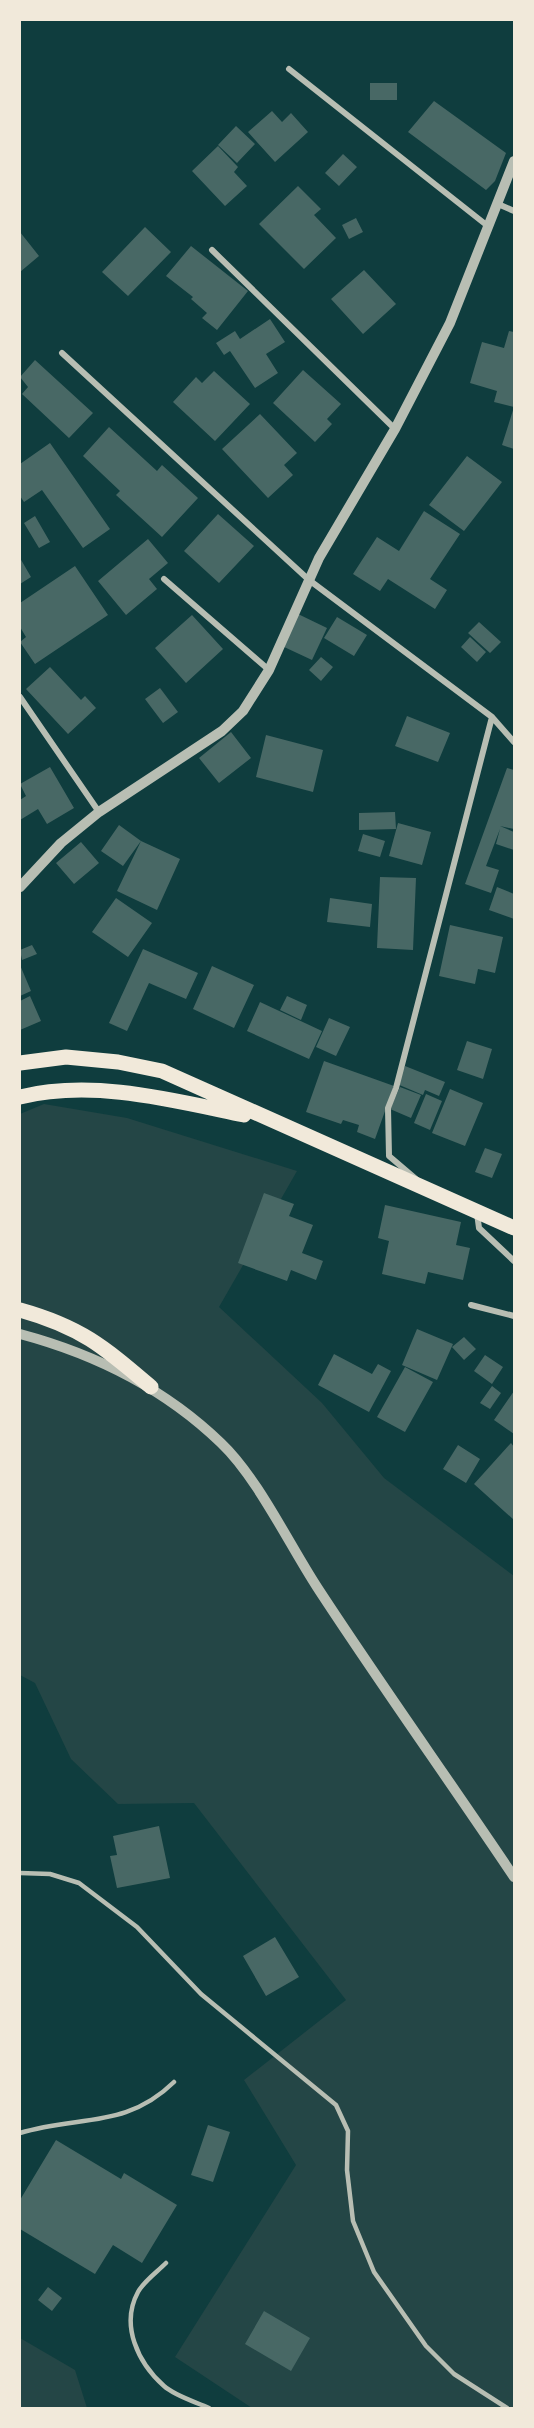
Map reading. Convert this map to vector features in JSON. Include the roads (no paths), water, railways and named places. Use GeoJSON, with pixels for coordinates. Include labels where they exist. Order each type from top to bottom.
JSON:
{"type":"FeatureCollection","features":[{"type":"Feature","properties":{"kind":"main road"},"geometry":{"type":"LineString","coordinates":[[20,1063],[66,1057],[118,1062],[162,1071],[514,1228]]}},
{"type":"Feature","properties":{"kind":"main road"},"geometry":{"type":"LineString","coordinates":[[20,1097],[75,1091],[152,1096],[273,1121]]}},
{"type":"Feature","properties":{"kind":"main road"},"geometry":{"type":"LineString","coordinates":[[20,1310],[82,1333],[98,1343],[151,1387]]}},
{"type":"Feature","properties":{"kind":"street"},"geometry":{"type":"LineString","coordinates":[[289,69],[489,227]]}},
{"type":"Feature","properties":{"kind":"street"},"geometry":{"type":"LineString","coordinates":[[20,887],[61,843],[99,812],[222,731],[243,711],[269,670],[319,558],[394,429],[450,323],[514,161]]}},
{"type":"Feature","properties":{"kind":"street"},"geometry":{"type":"LineString","coordinates":[[498,204],[514,211]]}},
{"type":"Feature","properties":{"kind":"street"},"geometry":{"type":"LineString","coordinates":[[212,250],[394,429]]}},
{"type":"Feature","properties":{"kind":"street"},"geometry":{"type":"LineString","coordinates":[[62,353],[309,580],[492,717],[514,741]]}},
{"type":"Feature","properties":{"kind":"street"},"geometry":{"type":"LineString","coordinates":[[164,579],[269,670]]}},
{"type":"Feature","properties":{"kind":"street"},"geometry":{"type":"LineString","coordinates":[[20,697],[99,812]]}},
{"type":"Feature","properties":{"kind":"street"},"geometry":{"type":"LineString","coordinates":[[433,1192],[389,1156],[388,1108],[396,1088],[492,717]]}},
{"type":"Feature","properties":{"kind":"street"},"geometry":{"type":"LineString","coordinates":[[477,1213],[479,1228],[514,1261]]}},
{"type":"Feature","properties":{"kind":"street"},"geometry":{"type":"LineString","coordinates":[[471,1305],[514,1316]]}},
{"type":"Feature","properties":{"kind":"street"},"geometry":{"type":"LineString","coordinates":[[20,1334],[103,1363],[151,1387],[223,1444],[241,1466],[317,1587],[514,1876]]}},
{"type":"Feature","properties":{"kind":"lane"},"geometry":{"type":"LineString","coordinates":[[20,1873],[50,1874],[79,1883],[137,1927],[201,1994],[336,2104],[348,2131],[347,2170],[353,2222],[374,2272],[426,2346],[454,2374],[507,2409]]}},
{"type":"Feature","properties":{"kind":"lane"},"geometry":{"type":"LineString","coordinates":[[20,2133],[59,2123],[97,2120],[131,2113],[159,2097],[174,2082]]}},
{"type":"Feature","properties":{"kind":"lane"},"geometry":{"type":"LineString","coordinates":[[166,2263],[139,2290],[130,2308],[130,2327],[140,2358],[165,2388],[210,2409]]}}]}
